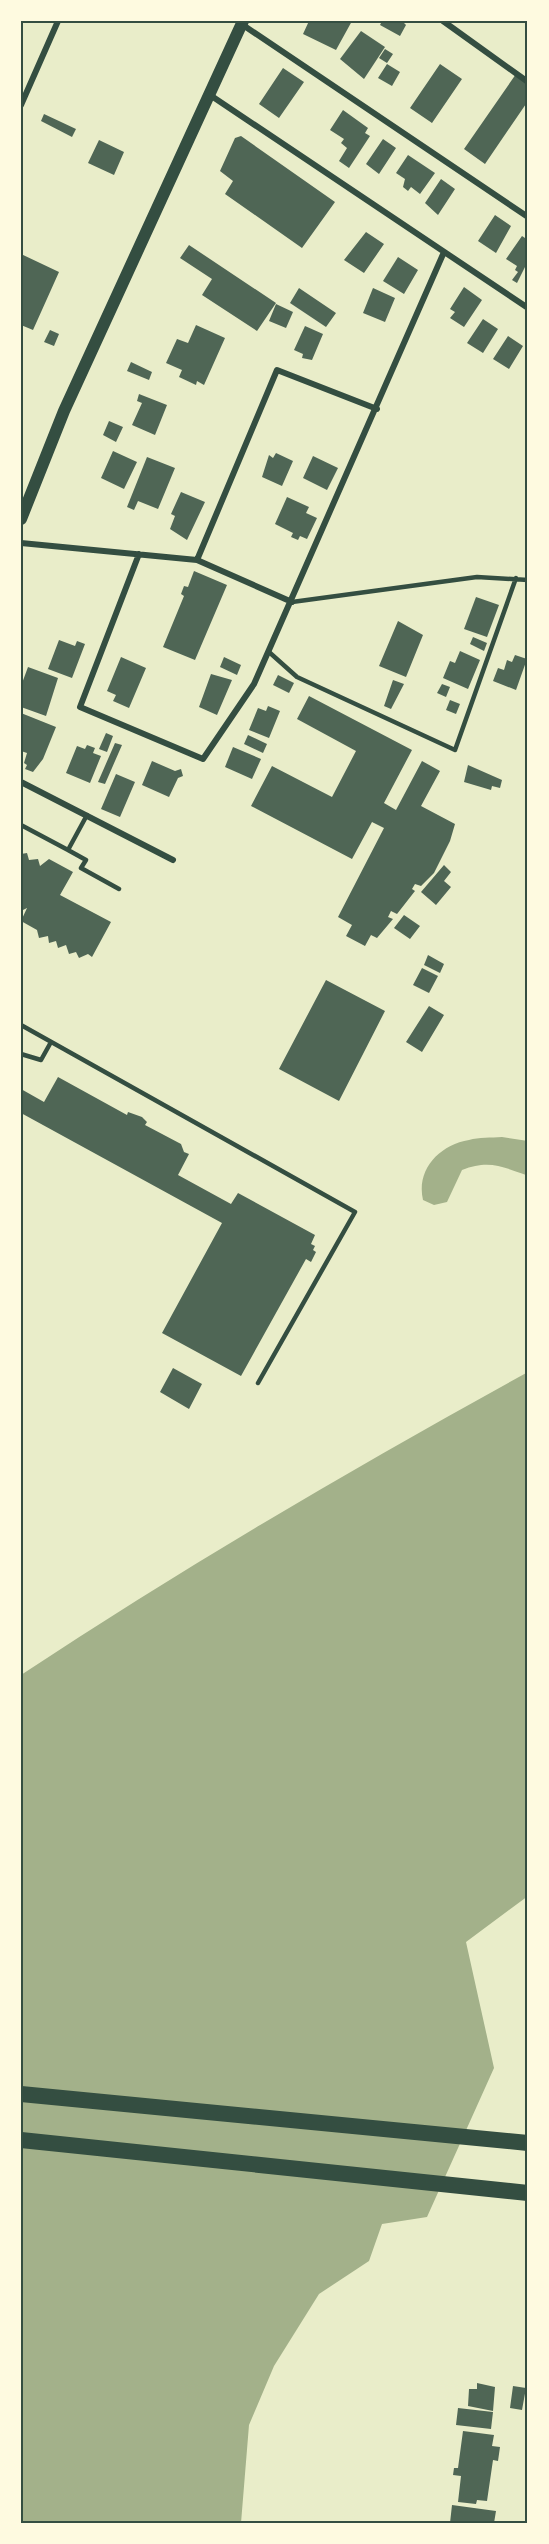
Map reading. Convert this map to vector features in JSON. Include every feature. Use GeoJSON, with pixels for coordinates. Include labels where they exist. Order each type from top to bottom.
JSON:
{"type":"FeatureCollection","features":[{"type":"Feature","properties":{"kind":"highway"},"geometry":{"type":"LineString","coordinates":[[21,2094],[528,2143]]}},
{"type":"Feature","properties":{"kind":"highway"},"geometry":{"type":"LineString","coordinates":[[21,2140],[528,2193]]}},
{"type":"Feature","properties":{"kind":"main road"},"geometry":{"type":"LineString","coordinates":[[21,519],[64,411],[210,95],[241,22]]}},
{"type":"Feature","properties":{"kind":"street"},"geometry":{"type":"LineString","coordinates":[[21,105],[58,21]]}},
{"type":"Feature","properties":{"kind":"street"},"geometry":{"type":"LineString","coordinates":[[443,21],[528,82]]}},
{"type":"Feature","properties":{"kind":"street"},"geometry":{"type":"LineString","coordinates":[[241,22],[528,218]]}},
{"type":"Feature","properties":{"kind":"street"},"geometry":{"type":"LineString","coordinates":[[210,95],[528,308]]}},
{"type":"Feature","properties":{"kind":"street"},"geometry":{"type":"LineString","coordinates":[[139,554],[80,707],[203,759],[254,684],[377,409],[444,252]]}},
{"type":"Feature","properties":{"kind":"street"},"geometry":{"type":"LineString","coordinates":[[197,560],[277,370],[377,409]]}},
{"type":"Feature","properties":{"kind":"street"},"geometry":{"type":"LineString","coordinates":[[21,543],[197,560],[292,602]]}},
{"type":"Feature","properties":{"kind":"street"},"geometry":{"type":"LineString","coordinates":[[21,782],[173,860]]}},
{"type":"Feature","properties":{"kind":"lane"},"geometry":{"type":"LineString","coordinates":[[292,602],[477,577],[528,580]]}},
{"type":"Feature","properties":{"kind":"lane"},"geometry":{"type":"LineString","coordinates":[[269,652],[297,677],[455,750],[516,578]]}},
{"type":"Feature","properties":{"kind":"lane"},"geometry":{"type":"LineString","coordinates":[[68,850],[87,815]]}},
{"type":"Feature","properties":{"kind":"lane"},"geometry":{"type":"LineString","coordinates":[[21,825],[86,860],[81,868],[119,889]]}},
{"type":"Feature","properties":{"kind":"lane"},"geometry":{"type":"LineString","coordinates":[[21,1025],[355,1212],[258,1383]]}},
{"type":"Feature","properties":{"kind":"lane"},"geometry":{"type":"LineString","coordinates":[[21,1054],[41,1060],[51,1042]]}},
{"type":"Feature","properties":{"kind":"shaded area"},"geometry":{"type":"Polygon","coordinates":[[[502,1137],[528,1141],[528,1179],[526,1175],[502,1167],[479,1165],[462,1170],[447,1202],[434,1205],[423,1200],[423,1179],[427,1169],[439,1153],[458,1143],[477,1138],[502,1137]]]}},
{"type":"Feature","properties":{"kind":"shaded area"},"geometry":{"type":"Polygon","coordinates":[[[528,1372],[528,1896],[466,1942],[494,2068],[427,2217],[382,2224],[369,2261],[319,2294],[274,2366],[249,2425],[241,2523],[21,2523],[21,1675],[272,1518],[528,1372]]]}},
{"type":"Feature","properties":{"kind":"building"},"geometry":{"type":"Polygon","coordinates":[[[309,21],[352,21],[336,50],[303,34],[309,21]]]}},
{"type":"Feature","properties":{"kind":"building"},"geometry":{"type":"Polygon","coordinates":[[[382,21],[402,21],[406,25],[400,36],[380,25],[382,21]]]}},
{"type":"Feature","properties":{"kind":"building"},"geometry":{"type":"Polygon","coordinates":[[[361,31],[385,47],[364,79],[340,59],[361,31]]]}},
{"type":"Feature","properties":{"kind":"building"},"geometry":{"type":"Polygon","coordinates":[[[385,49],[393,54],[387,63],[379,58],[385,49]]]}},
{"type":"Feature","properties":{"kind":"building"},"geometry":{"type":"Polygon","coordinates":[[[387,64],[400,72],[392,86],[378,78],[387,64]]]}},
{"type":"Feature","properties":{"kind":"building"},"geometry":{"type":"Polygon","coordinates":[[[440,64],[462,79],[432,123],[410,108],[440,64]]]}},
{"type":"Feature","properties":{"kind":"building"},"geometry":{"type":"Polygon","coordinates":[[[283,68],[304,82],[279,118],[259,104],[283,68]]]}},
{"type":"Feature","properties":{"kind":"building"},"geometry":{"type":"Polygon","coordinates":[[[516,74],[528,82],[528,101],[485,164],[464,149],[516,74]]]}},
{"type":"Feature","properties":{"kind":"building"},"geometry":{"type":"Polygon","coordinates":[[[343,110],[368,128],[365,133],[370,136],[349,168],[339,161],[347,148],[341,143],[344,139],[330,130],[343,110]]]}},
{"type":"Feature","properties":{"kind":"building"},"geometry":{"type":"Polygon","coordinates":[[[44,114],[76,129],[72,137],[41,121],[44,114]]]}},
{"type":"Feature","properties":{"kind":"building"},"geometry":{"type":"Polygon","coordinates":[[[241,136],[335,202],[302,248],[225,194],[233,181],[220,171],[235,138],[241,136]]]}},
{"type":"Feature","properties":{"kind":"building"},"geometry":{"type":"Polygon","coordinates":[[[383,139],[396,148],[379,174],[366,164],[383,139]]]}},
{"type":"Feature","properties":{"kind":"building"},"geometry":{"type":"Polygon","coordinates":[[[99,140],[124,152],[114,175],[88,163],[99,140]]]}},
{"type":"Feature","properties":{"kind":"building"},"geometry":{"type":"Polygon","coordinates":[[[408,155],[435,173],[420,194],[411,187],[408,191],[403,187],[405,179],[396,173],[408,155]]]}},
{"type":"Feature","properties":{"kind":"building"},"geometry":{"type":"Polygon","coordinates":[[[441,179],[455,189],[438,215],[425,203],[441,179]]]}},
{"type":"Feature","properties":{"kind":"building"},"geometry":{"type":"Polygon","coordinates":[[[495,215],[511,226],[496,253],[478,241],[495,215]]]}},
{"type":"Feature","properties":{"kind":"building"},"geometry":{"type":"Polygon","coordinates":[[[366,232],[384,244],[364,273],[344,260],[366,232]]]}},
{"type":"Feature","properties":{"kind":"building"},"geometry":{"type":"Polygon","coordinates":[[[522,236],[528,240],[528,261],[517,283],[512,280],[518,272],[515,270],[517,266],[506,259],[522,236]]]}},
{"type":"Feature","properties":{"kind":"building"},"geometry":{"type":"Polygon","coordinates":[[[189,245],[276,303],[257,331],[202,295],[212,279],[180,258],[189,245]]]}},
{"type":"Feature","properties":{"kind":"building"},"geometry":{"type":"Polygon","coordinates":[[[21,254],[59,272],[33,330],[21,325],[21,254]]]}},
{"type":"Feature","properties":{"kind":"building"},"geometry":{"type":"Polygon","coordinates":[[[398,257],[418,270],[404,294],[383,281],[398,257]]]}},
{"type":"Feature","properties":{"kind":"building"},"geometry":{"type":"Polygon","coordinates":[[[464,287],[482,300],[464,327],[450,318],[455,312],[450,309],[464,287]]]}},
{"type":"Feature","properties":{"kind":"building"},"geometry":{"type":"Polygon","coordinates":[[[299,288],[336,313],[326,327],[290,303],[299,288]]]}},
{"type":"Feature","properties":{"kind":"building"},"geometry":{"type":"Polygon","coordinates":[[[373,288],[395,298],[385,322],[363,313],[373,288]]]}},
{"type":"Feature","properties":{"kind":"building"},"geometry":{"type":"Polygon","coordinates":[[[276,304],[293,312],[286,328],[269,321],[276,304]]]}},
{"type":"Feature","properties":{"kind":"building"},"geometry":{"type":"Polygon","coordinates":[[[483,319],[498,329],[483,353],[467,343],[483,319]]]}},
{"type":"Feature","properties":{"kind":"building"},"geometry":{"type":"Polygon","coordinates":[[[196,325],[225,338],[204,385],[197,381],[196,385],[179,377],[182,370],[166,363],[177,339],[188,343],[196,325]]]}},
{"type":"Feature","properties":{"kind":"building"},"geometry":{"type":"Polygon","coordinates":[[[305,326],[323,334],[312,360],[302,358],[303,354],[294,350],[305,326]]]}},
{"type":"Feature","properties":{"kind":"building"},"geometry":{"type":"Polygon","coordinates":[[[50,330],[59,334],[54,346],[44,342],[50,330]]]}},
{"type":"Feature","properties":{"kind":"building"},"geometry":{"type":"Polygon","coordinates":[[[508,336],[523,346],[509,369],[493,359],[508,336]]]}},
{"type":"Feature","properties":{"kind":"building"},"geometry":{"type":"Polygon","coordinates":[[[131,362],[152,372],[149,380],[127,371],[131,362]]]}},
{"type":"Feature","properties":{"kind":"building"},"geometry":{"type":"Polygon","coordinates":[[[139,394],[167,405],[155,435],[132,425],[142,403],[137,401],[139,394]]]}},
{"type":"Feature","properties":{"kind":"building"},"geometry":{"type":"Polygon","coordinates":[[[109,421],[123,427],[116,442],[103,435],[109,421]]]}},
{"type":"Feature","properties":{"kind":"building"},"geometry":{"type":"Polygon","coordinates":[[[113,451],[137,462],[124,489],[101,478],[113,451]]]}},
{"type":"Feature","properties":{"kind":"building"},"geometry":{"type":"Polygon","coordinates":[[[276,453],[293,461],[282,486],[262,477],[269,455],[273,458],[276,453]]]}},
{"type":"Feature","properties":{"kind":"building"},"geometry":{"type":"Polygon","coordinates":[[[313,456],[338,468],[327,490],[303,478],[313,456]]]}},
{"type":"Feature","properties":{"kind":"building"},"geometry":{"type":"Polygon","coordinates":[[[147,457],[175,468],[158,509],[138,501],[134,510],[127,507],[147,457]]]}},
{"type":"Feature","properties":{"kind":"building"},"geometry":{"type":"Polygon","coordinates":[[[181,492],[205,502],[187,540],[170,529],[175,516],[171,514],[181,492]]]}},
{"type":"Feature","properties":{"kind":"building"},"geometry":{"type":"Polygon","coordinates":[[[287,497],[309,507],[306,513],[317,518],[307,539],[300,536],[298,540],[291,537],[293,533],[275,524],[287,497]]]}},
{"type":"Feature","properties":{"kind":"building"},"geometry":{"type":"Polygon","coordinates":[[[194,571],[227,585],[195,660],[163,647],[184,596],[181,594],[184,586],[188,587],[194,571]]]}},
{"type":"Feature","properties":{"kind":"building"},"geometry":{"type":"Polygon","coordinates":[[[476,597],[499,605],[487,637],[464,629],[476,597]]]}},
{"type":"Feature","properties":{"kind":"building"},"geometry":{"type":"Polygon","coordinates":[[[398,621],[423,635],[406,677],[379,666],[398,621]]]}},
{"type":"Feature","properties":{"kind":"building"},"geometry":{"type":"Polygon","coordinates":[[[473,637],[487,643],[484,651],[470,644],[473,637]]]}},
{"type":"Feature","properties":{"kind":"building"},"geometry":{"type":"Polygon","coordinates":[[[59,640],[75,646],[77,641],[85,644],[72,678],[48,669],[59,640]]]}},
{"type":"Feature","properties":{"kind":"building"},"geometry":{"type":"Polygon","coordinates":[[[460,651],[480,660],[468,689],[443,678],[450,661],[455,663],[460,651]]]}},
{"type":"Feature","properties":{"kind":"building"},"geometry":{"type":"Polygon","coordinates":[[[515,655],[527,659],[516,690],[493,681],[498,668],[504,670],[507,660],[512,662],[515,655]]]}},
{"type":"Feature","properties":{"kind":"building"},"geometry":{"type":"Polygon","coordinates":[[[121,657],[146,668],[129,708],[113,701],[116,695],[107,691],[121,657]]]}},
{"type":"Feature","properties":{"kind":"building"},"geometry":{"type":"Polygon","coordinates":[[[224,657],[241,665],[237,675],[220,667],[224,657]]]}},
{"type":"Feature","properties":{"kind":"building"},"geometry":{"type":"Polygon","coordinates":[[[28,667],[58,678],[46,716],[21,707],[21,686],[28,667]]]}},
{"type":"Feature","properties":{"kind":"building"},"geometry":{"type":"Polygon","coordinates":[[[211,674],[232,680],[217,715],[199,707],[211,674]]]}},
{"type":"Feature","properties":{"kind":"building"},"geometry":{"type":"Polygon","coordinates":[[[278,675],[294,683],[289,693],[273,685],[278,675]]]}},
{"type":"Feature","properties":{"kind":"building"},"geometry":{"type":"Polygon","coordinates":[[[393,680],[404,684],[391,709],[384,706],[393,680]]]}},
{"type":"Feature","properties":{"kind":"building"},"geometry":{"type":"Polygon","coordinates":[[[442,684],[450,687],[446,697],[437,693],[442,684]]]}},
{"type":"Feature","properties":{"kind":"building"},"geometry":{"type":"Polygon","coordinates":[[[309,696],[412,750],[384,803],[396,810],[422,761],[440,771],[421,806],[455,824],[450,841],[434,873],[421,886],[415,884],[412,889],[415,891],[397,914],[391,911],[388,917],[393,919],[377,938],[371,935],[365,946],[346,936],[352,925],[338,917],[384,828],[372,822],[352,859],[251,806],[272,766],[332,797],[356,751],[297,719],[309,696]]]}},
{"type":"Feature","properties":{"kind":"building"},"geometry":{"type":"Polygon","coordinates":[[[450,700],[460,704],[456,714],[446,710],[450,700]]]}},
{"type":"Feature","properties":{"kind":"building"},"geometry":{"type":"Polygon","coordinates":[[[268,706],[280,711],[269,738],[249,730],[258,708],[266,711],[268,706]]]}},
{"type":"Feature","properties":{"kind":"building"},"geometry":{"type":"Polygon","coordinates":[[[21,713],[56,727],[43,759],[33,772],[25,769],[27,753],[21,751],[21,713]]]}},
{"type":"Feature","properties":{"kind":"building"},"geometry":{"type":"Polygon","coordinates":[[[106,733],[113,736],[107,752],[99,749],[106,733]]]}},
{"type":"Feature","properties":{"kind":"building"},"geometry":{"type":"Polygon","coordinates":[[[248,735],[267,744],[263,753],[244,744],[248,735]]]}},
{"type":"Feature","properties":{"kind":"building"},"geometry":{"type":"Polygon","coordinates":[[[115,743],[122,745],[105,784],[98,782],[115,743]]]}},
{"type":"Feature","properties":{"kind":"building"},"geometry":{"type":"Polygon","coordinates":[[[87,745],[95,748],[93,753],[101,756],[90,783],[66,773],[77,746],[85,749],[87,745]]]}},
{"type":"Feature","properties":{"kind":"building"},"geometry":{"type":"Polygon","coordinates":[[[233,747],[261,759],[252,779],[225,767],[233,747]]]}},
{"type":"Feature","properties":{"kind":"building"},"geometry":{"type":"Polygon","coordinates":[[[152,761],[175,771],[181,769],[183,776],[178,778],[169,797],[142,785],[152,761]]]}},
{"type":"Feature","properties":{"kind":"building"},"geometry":{"type":"Polygon","coordinates":[[[468,765],[502,780],[500,788],[492,786],[491,790],[464,782],[468,765]]]}},
{"type":"Feature","properties":{"kind":"building"},"geometry":{"type":"Polygon","coordinates":[[[116,774],[135,782],[120,817],[101,809],[116,774]]]}},
{"type":"Feature","properties":{"kind":"building"},"geometry":{"type":"Polygon","coordinates":[[[27,853],[29,860],[38,859],[40,866],[49,859],[73,872],[60,895],[111,922],[92,957],[88,954],[79,958],[76,952],[69,954],[66,945],[58,948],[56,941],[49,943],[48,936],[39,938],[37,930],[21,921],[27,908],[21,911],[21,854],[27,853]]]}},
{"type":"Feature","properties":{"kind":"building"},"geometry":{"type":"Polygon","coordinates":[[[444,865],[451,872],[444,881],[451,887],[436,905],[421,892],[444,865]]]}},
{"type":"Feature","properties":{"kind":"building"},"geometry":{"type":"Polygon","coordinates":[[[404,915],[420,926],[410,939],[394,928],[404,915]]]}},
{"type":"Feature","properties":{"kind":"building"},"geometry":{"type":"Polygon","coordinates":[[[428,955],[444,964],[440,973],[424,965],[428,955]]]}},
{"type":"Feature","properties":{"kind":"building"},"geometry":{"type":"Polygon","coordinates":[[[422,968],[438,976],[429,993],[413,985],[422,968]]]}},
{"type":"Feature","properties":{"kind":"building"},"geometry":{"type":"Polygon","coordinates":[[[326,980],[385,1011],[339,1101],[279,1069],[326,980]]]}},
{"type":"Feature","properties":{"kind":"building"},"geometry":{"type":"Polygon","coordinates":[[[429,1006],[444,1015],[422,1052],[406,1042],[429,1006]]]}},
{"type":"Feature","properties":{"kind":"building"},"geometry":{"type":"Polygon","coordinates":[[[58,1077],[127,1115],[128,1112],[142,1117],[147,1122],[145,1125],[181,1144],[184,1152],[189,1154],[178,1175],[231,1204],[238,1193],[315,1235],[311,1244],[315,1246],[313,1250],[316,1252],[311,1262],[306,1259],[241,1376],[162,1333],[222,1223],[21,1113],[21,1089],[44,1102],[58,1077]]]}},
{"type":"Feature","properties":{"kind":"building"},"geometry":{"type":"Polygon","coordinates":[[[173,1368],[202,1384],[189,1409],[160,1392],[173,1368]]]}},
{"type":"Feature","properties":{"kind":"building"},"geometry":{"type":"Polygon","coordinates":[[[477,2383],[495,2387],[493,2411],[468,2406],[469,2389],[477,2389],[477,2383]]]}},
{"type":"Feature","properties":{"kind":"building"},"geometry":{"type":"Polygon","coordinates":[[[513,2386],[526,2388],[522,2410],[510,2408],[513,2386]]]}},
{"type":"Feature","properties":{"kind":"building"},"geometry":{"type":"Polygon","coordinates":[[[458,2408],[493,2412],[491,2429],[456,2425],[458,2408]]]}},
{"type":"Feature","properties":{"kind":"building"},"geometry":{"type":"Polygon","coordinates":[[[463,2431],[494,2435],[492,2446],[500,2447],[498,2461],[493,2460],[487,2501],[477,2500],[476,2504],[458,2502],[461,2476],[453,2475],[454,2468],[458,2468],[463,2431]]]}},
{"type":"Feature","properties":{"kind":"building"},"geometry":{"type":"Polygon","coordinates":[[[452,2505],[496,2511],[494,2523],[450,2523],[452,2505]]]}}]}
